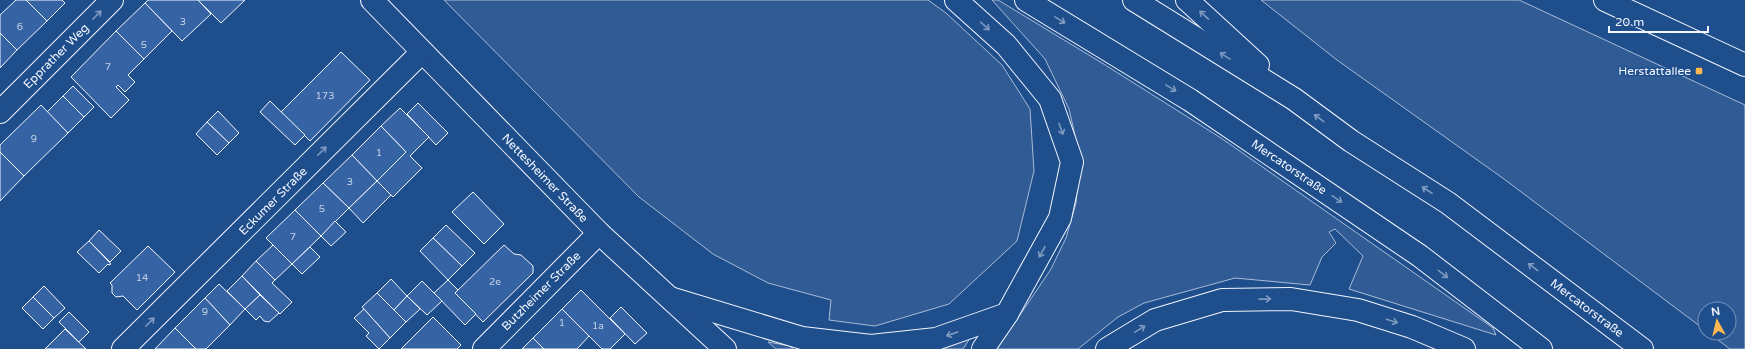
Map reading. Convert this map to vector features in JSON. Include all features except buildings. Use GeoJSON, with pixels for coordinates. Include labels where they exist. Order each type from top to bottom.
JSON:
{"type":"FeatureCollection","features":[{"type":"Feature","properties":{"kind":"main road","name":"Epprather Weg"},"geometry":{"type":"LineString","coordinates":[[0,112],[112,0]]}},
{"type":"Feature","properties":{"kind":"main road","name":"Nettesheimer Straße"},"geometry":{"type":"LineString","coordinates":[[372,0],[599,233],[725,349]]}},
{"type":"Feature","properties":{"kind":"main road"},"geometry":{"type":"LineString","coordinates":[[956,0],[1006,45],[1050,99],[1072,162],[1060,218],[1007,314],[983,349]]}},
{"type":"Feature","properties":{"kind":"main road","name":"Mercatorstraße"},"geometry":{"type":"LineString","coordinates":[[1026,0],[1217,118],[1420,256],[1541,349]]}},
{"type":"Feature","properties":{"kind":"main road","name":"Mercatorstraße"},"geometry":{"type":"LineString","coordinates":[[1134,0],[1294,99],[1351,141],[1448,203],[1642,349]]}},
{"type":"Feature","properties":{"kind":"main road"},"geometry":{"type":"LineString","coordinates":[[1187,0],[1294,99]]}},
{"type":"Feature","properties":{"kind":"main road"},"geometry":{"type":"LineString","coordinates":[[1605,0],[1744,64]]}},
{"type":"Feature","properties":{"kind":"main road","name":"Eckumer Straße"},"geometry":{"type":"LineString","coordinates":[[123,349],[422,52]]}},
{"type":"Feature","properties":{"kind":"main road","name":"Butzheimer Straße"},"geometry":{"type":"LineString","coordinates":[[484,349],[599,233]]}},
{"type":"Feature","properties":{"kind":"main road"},"geometry":{"type":"LineString","coordinates":[[670,298],[802,338],[871,346],[936,339],[1007,314]]}},
{"type":"Feature","properties":{"kind":"main road"},"geometry":{"type":"LineString","coordinates":[[1107,349],[1155,320],[1222,300],[1291,299],[1358,310],[1412,327],[1464,349]]}},
{"type":"Feature","properties":{"kind":"shaded area"},"geometry":{"type":"Polygon","coordinates":[[[444,0],[928,0],[946,13],[1002,65],[1030,109],[1034,171],[1017,241],[949,304],[875,326],[829,320],[831,300],[768,283],[713,254],[639,197],[444,0]]]}},
{"type":"Feature","properties":{"kind":"shaded area"},"geometry":{"type":"Polygon","coordinates":[[[992,0],[998,0],[1221,138],[1493,328],[1496,335],[1349,289],[1363,256],[1335,229],[1329,232],[1336,243],[1322,257],[1310,285],[1235,278],[1144,303],[1118,317],[1078,349],[997,349],[1051,269],[1066,238],[1076,203],[1080,157],[1069,109],[1045,59],[992,0]]]}},
{"type":"Feature","properties":{"kind":"shaded area"},"geometry":{"type":"Polygon","coordinates":[[[1261,0],[1519,0],[1745,105],[1745,349],[1730,349],[1720,341],[1737,341],[1737,301],[1697,301],[1697,324],[1504,179],[1337,60],[1261,0]]]}},
{"type":"Feature","properties":{"kind":"shaded area"},"geometry":{"type":"Polygon","coordinates":[[[974,332],[963,349],[925,349],[974,332]]]}},
{"type":"Feature","properties":{"kind":"shaded area"},"geometry":{"type":"Polygon","coordinates":[[[768,342],[790,346],[793,349],[776,349],[768,342]]]}},
{"type":"Feature","properties":{"kind":"place","name":"Herstattallee"},"geometry":{"type":"Point","coordinates":[1699,71]}}]}
